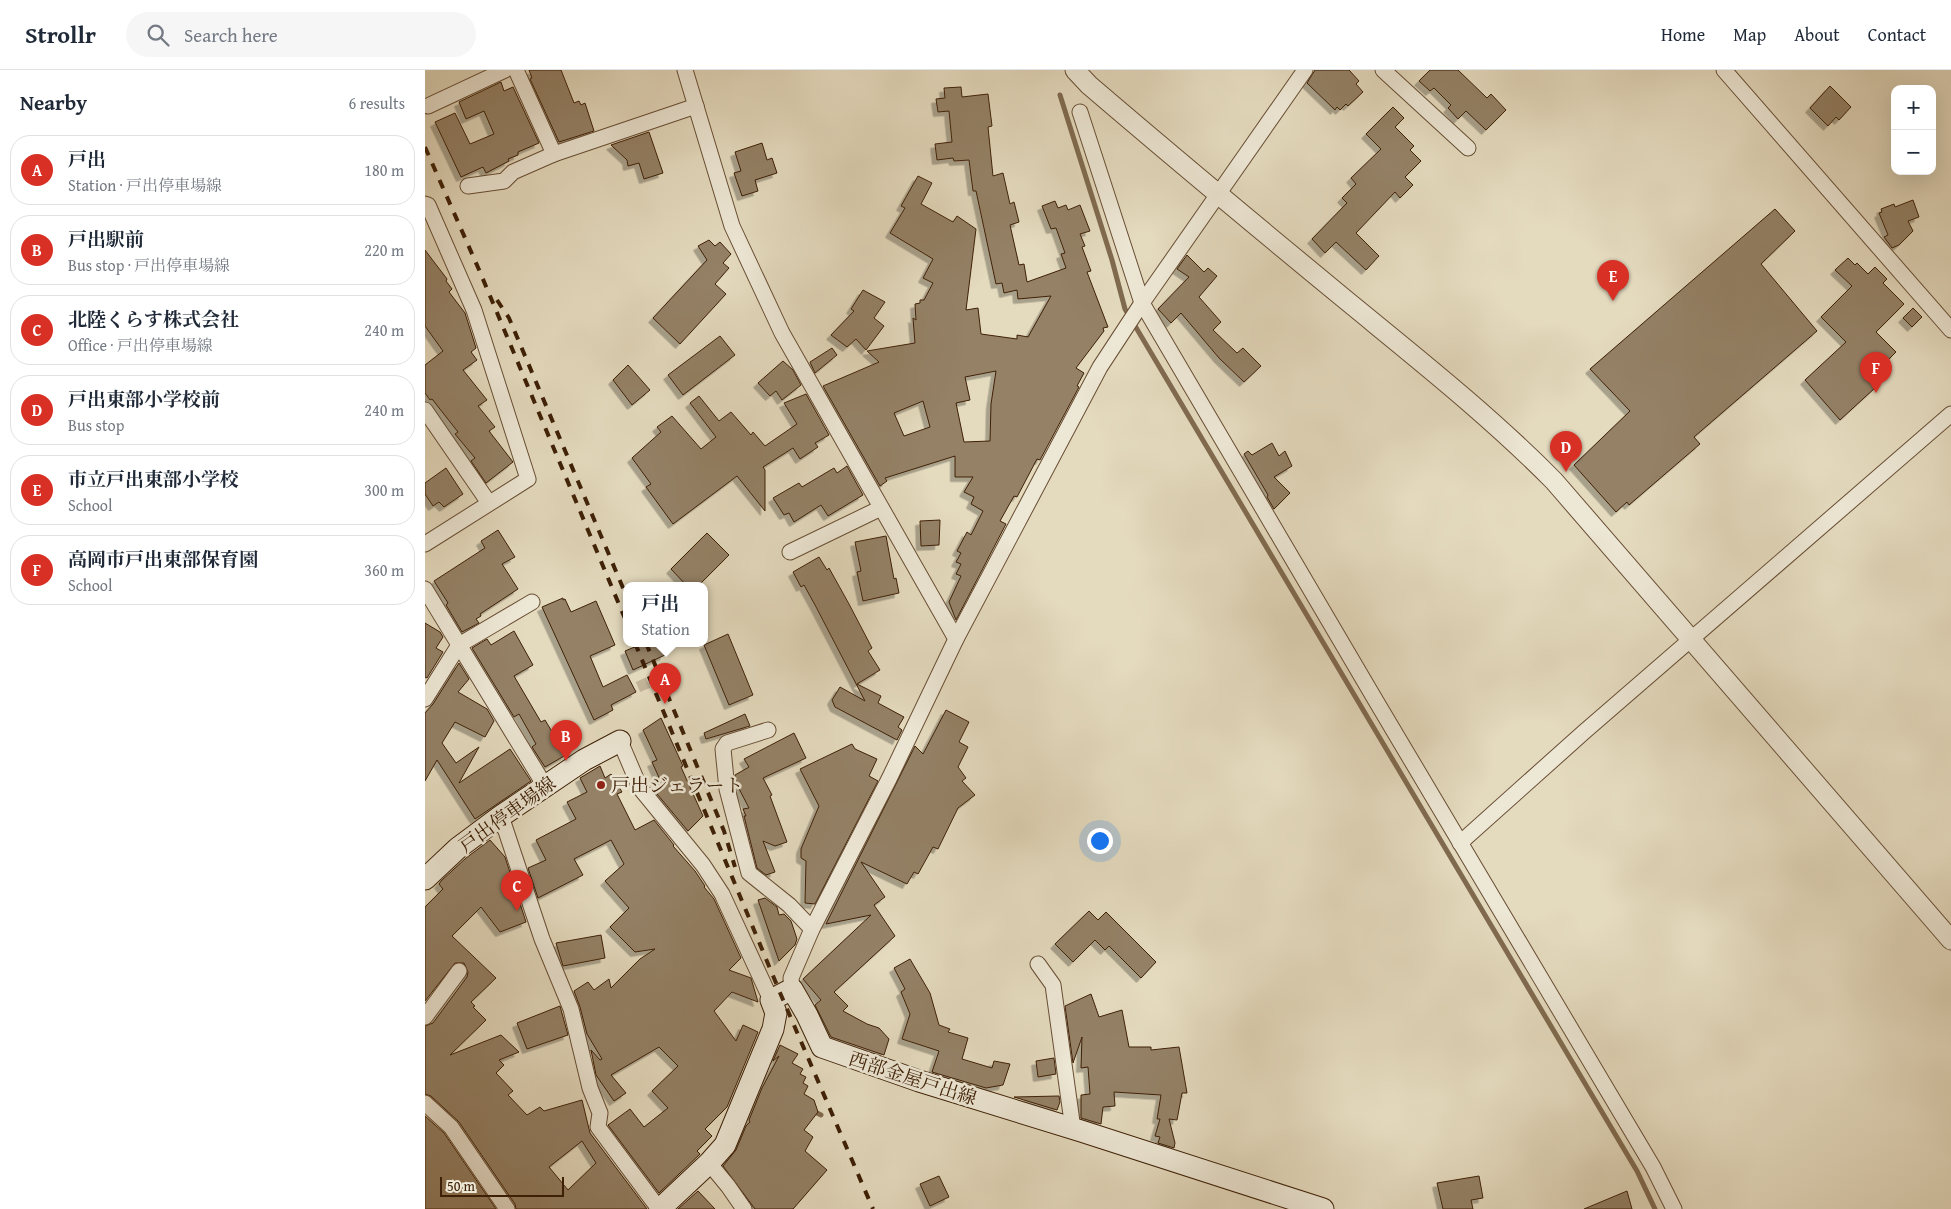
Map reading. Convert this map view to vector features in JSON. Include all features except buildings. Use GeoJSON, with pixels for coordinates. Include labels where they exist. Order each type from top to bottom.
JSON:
{"type":"FeatureCollection","features":[{"type":"Feature","properties":{"kind":"main road","name":"戸出停車場線"},"geometry":{"type":"LineString","coordinates":[[425,879],[458,848],[501,816],[584,760],[620,741]]}},
{"type":"Feature","properties":{"kind":"main road"},"geometry":{"type":"LineString","coordinates":[[660,1209],[709,1163],[725,1145],[773,1029],[776,1013],[771,1000],[791,989]]}},
{"type":"Feature","properties":{"kind":"main road","name":"西部金屋戸出線"},"geometry":{"type":"LineString","coordinates":[[791,989],[807,1015],[822,1047],[919,1081],[1323,1209]]}},
{"type":"Feature","properties":{"kind":"street"},"geometry":{"type":"LineString","coordinates":[[428,106],[505,70]]}},
{"type":"Feature","properties":{"kind":"street"},"geometry":{"type":"LineString","coordinates":[[516,70],[555,154]]}},
{"type":"Feature","properties":{"kind":"street"},"geometry":{"type":"LineString","coordinates":[[685,70],[732,226],[782,333],[956,639]]}},
{"type":"Feature","properties":{"kind":"street"},"geometry":{"type":"LineString","coordinates":[[1075,70],[1089,85],[1218,196],[1474,405],[1517,443],[1554,482],[1951,940]]}},
{"type":"Feature","properties":{"kind":"street"},"geometry":{"type":"LineString","coordinates":[[791,989],[791,978],[812,929],[889,779],[956,639],[1099,367],[1305,70]]}},
{"type":"Feature","properties":{"kind":"street"},"geometry":{"type":"LineString","coordinates":[[1383,70],[1468,148]]}},
{"type":"Feature","properties":{"kind":"street"},"geometry":{"type":"LineString","coordinates":[[1724,70],[1951,330]]}},
{"type":"Feature","properties":{"kind":"street"},"geometry":{"type":"LineString","coordinates":[[468,186],[504,181],[513,172],[555,154],[696,106]]}},
{"type":"Feature","properties":{"kind":"street"},"geometry":{"type":"LineString","coordinates":[[1080,112],[1139,308],[1648,1159],[1674,1209]]}},
{"type":"Feature","properties":{"kind":"street"},"geometry":{"type":"LineString","coordinates":[[425,204],[428,205],[474,310],[528,479],[425,544]]}},
{"type":"Feature","properties":{"kind":"street"},"geometry":{"type":"LineString","coordinates":[[425,410],[489,503]]}},
{"type":"Feature","properties":{"kind":"street"},"geometry":{"type":"LineString","coordinates":[[1460,844],[1584,732],[1951,414]]}},
{"type":"Feature","properties":{"kind":"street"},"geometry":{"type":"LineString","coordinates":[[790,552],[881,508]]}},
{"type":"Feature","properties":{"kind":"street"},"geometry":{"type":"LineString","coordinates":[[425,589],[545,786]]}},
{"type":"Feature","properties":{"kind":"street"},"geometry":{"type":"LineString","coordinates":[[425,699],[459,645],[532,602]]}},
{"type":"Feature","properties":{"kind":"street"},"geometry":{"type":"LineString","coordinates":[[768,730],[727,743],[723,749],[727,789],[749,873],[789,905],[812,929]]}},
{"type":"Feature","properties":{"kind":"street"},"geometry":{"type":"LineString","coordinates":[[620,741],[640,788],[703,866],[722,894],[771,1000]]}},
{"type":"Feature","properties":{"kind":"street"},"geometry":{"type":"LineString","coordinates":[[501,816],[542,939],[571,1008],[590,1088],[600,1113],[598,1127],[660,1209]]}},
{"type":"Feature","properties":{"kind":"street"},"geometry":{"type":"LineString","coordinates":[[1038,964],[1053,985],[1073,1129]]}},
{"type":"Feature","properties":{"kind":"street"},"geometry":{"type":"LineString","coordinates":[[425,1017],[459,971]]}},
{"type":"Feature","properties":{"kind":"street"},"geometry":{"type":"LineString","coordinates":[[425,1102],[451,1128],[507,1209]]}},
{"type":"Feature","properties":{"kind":"street"},"geometry":{"type":"LineString","coordinates":[[709,1163],[744,1209]]}},
{"type":"Feature","properties":{"kind":"waterway"},"geometry":{"type":"LineString","coordinates":[[1060,95],[1112,260],[1125,309],[1637,1171],[1655,1209]]}},
{"type":"Feature","properties":{"kind":"waterway"},"geometry":{"type":"LineString","coordinates":[[811,1110],[821,1115]]}},
{"type":"Feature","properties":{"kind":"tunnel"},"geometry":{"type":"LineString","coordinates":[[638,687],[668,674]]}},
{"type":"Feature","properties":{"kind":"railway"},"geometry":{"type":"LineString","coordinates":[[425,147],[480,272],[623,614]]}},
{"type":"Feature","properties":{"kind":"railway"},"geometry":{"type":"LineString","coordinates":[[497,300],[509,318],[623,588]]}},
{"type":"Feature","properties":{"kind":"railway"},"geometry":{"type":"LineString","coordinates":[[637,647],[781,995],[873,1209]]}},
{"type":"Feature","properties":{"kind":"railway"},"geometry":{"type":"LineString","coordinates":[[648,647],[724,831],[735,867]]}},
{"type":"Feature","properties":{"kind":"place","name":"市立戸出東部小学校"},"geometry":{"type":"Point","coordinates":[1613,301]}},
{"type":"Feature","properties":{"kind":"place","name":"高岡市戸出東部保育園"},"geometry":{"type":"Point","coordinates":[1876,393]}},
{"type":"Feature","properties":{"kind":"place","name":"戸出東部小学校前"},"geometry":{"type":"Point","coordinates":[1566,472]}},
{"type":"Feature","properties":{"kind":"place","name":"戸出"},"geometry":{"type":"Point","coordinates":[665,704]}},
{"type":"Feature","properties":{"kind":"place","name":"戸出駅前"},"geometry":{"type":"Point","coordinates":[566,761]}},
{"type":"Feature","properties":{"kind":"place","name":"戸出ジェラート"},"geometry":{"type":"Point","coordinates":[601,785]}},
{"type":"Feature","properties":{"kind":"place","name":"北陸くらす株式会社"},"geometry":{"type":"Point","coordinates":[517,911]}}]}
